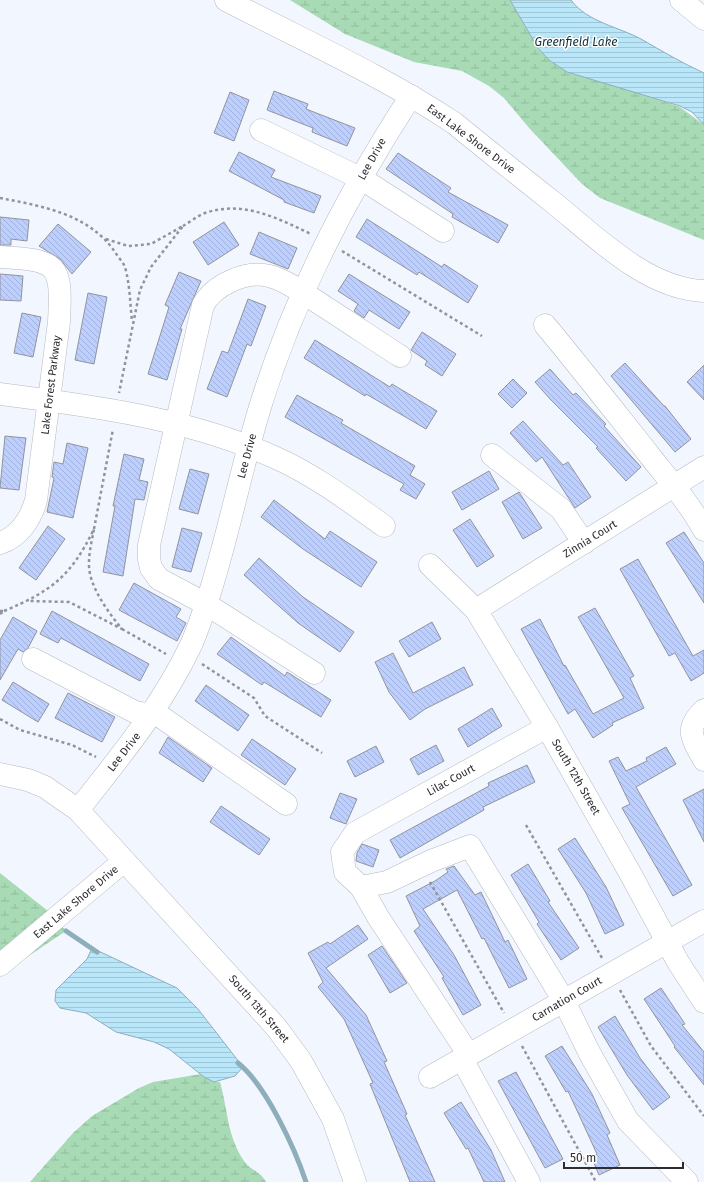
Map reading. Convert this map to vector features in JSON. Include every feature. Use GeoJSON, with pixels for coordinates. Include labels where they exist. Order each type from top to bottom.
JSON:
{"type":"FeatureCollection","features":[{"type":"Feature","properties":{"kind":"street","name":"East Lake Shore Drive"},"geometry":{"type":"LineString","coordinates":[[226,0],[411,96],[454,123],[640,270],[669,283],[704,291]]}},
{"type":"Feature","properties":{"kind":"street"},"geometry":{"type":"LineString","coordinates":[[680,0],[704,19]]}},
{"type":"Feature","properties":{"kind":"street","name":"Lee Drive"},"geometry":{"type":"LineString","coordinates":[[78,810],[154,712],[184,659],[206,604],[229,529],[249,447],[277,357],[337,220],[362,179],[384,137],[411,96]]}},
{"type":"Feature","properties":{"kind":"street"},"geometry":{"type":"LineString","coordinates":[[261,130],[362,179],[443,231]]}},
{"type":"Feature","properties":{"kind":"street","name":"Lake Forest Parkway"},"geometry":{"type":"LineString","coordinates":[[0,257],[35,260],[47,263],[58,274],[61,294],[41,474],[34,508],[18,533],[0,543]]}},
{"type":"Feature","properties":{"kind":"street"},"geometry":{"type":"LineString","coordinates":[[314,673],[206,604],[159,579],[154,574],[149,559],[149,545],[175,423],[203,305],[207,297],[228,283],[244,276],[260,274],[270,276],[304,293],[400,356]]}},
{"type":"Feature","properties":{"kind":"street"},"geometry":{"type":"LineString","coordinates":[[545,325],[587,375],[674,488],[694,510],[704,530]]}},
{"type":"Feature","properties":{"kind":"street"},"geometry":{"type":"LineString","coordinates":[[0,394],[127,412],[175,423],[249,447],[275,457],[322,483],[384,526]]}},
{"type":"Feature","properties":{"kind":"street"},"geometry":{"type":"LineString","coordinates":[[492,455],[561,509],[584,542]]}},
{"type":"Feature","properties":{"kind":"street","name":"Zinnia Court"},"geometry":{"type":"LineString","coordinates":[[476,610],[584,542],[674,488],[704,467]]}},
{"type":"Feature","properties":{"kind":"street","name":"South 12th Street"},"geometry":{"type":"LineString","coordinates":[[430,565],[476,610],[547,727],[630,873],[667,942],[704,1002]]}},
{"type":"Feature","properties":{"kind":"street"},"geometry":{"type":"LineString","coordinates":[[33,659],[135,712],[147,714],[154,712],[286,804]]}},
{"type":"Feature","properties":{"kind":"street"},"geometry":{"type":"LineString","coordinates":[[704,710],[693,723],[691,731],[694,741],[704,760]]}},
{"type":"Feature","properties":{"kind":"street","name":"Lilac Court"},"geometry":{"type":"LineString","coordinates":[[361,887],[345,872],[342,852],[355,833],[547,727]]}},
{"type":"Feature","properties":{"kind":"street","name":"East Lake Shore Drive"},"geometry":{"type":"LineString","coordinates":[[0,774],[28,780],[45,787],[78,810],[124,861],[0,965]]}},
{"type":"Feature","properties":{"kind":"street"},"geometry":{"type":"LineString","coordinates":[[529,1182],[465,1057],[361,887],[387,882],[431,861],[470,846],[564,1001],[590,1054],[628,1121],[687,1182]]}},
{"type":"Feature","properties":{"kind":"street","name":"South 13th Street"},"geometry":{"type":"LineString","coordinates":[[124,861],[276,1026],[301,1061],[333,1119],[355,1182]]}},
{"type":"Feature","properties":{"kind":"street","name":"Carnation Court"},"geometry":{"type":"LineString","coordinates":[[430,1077],[704,921]]}},
{"type":"Feature","properties":{"kind":"path"},"geometry":{"type":"LineString","coordinates":[[0,198],[38,205],[63,212],[84,223],[106,239],[128,246],[151,244],[183,226],[151,267],[140,290],[132,324],[129,289],[124,266],[106,239]]}},
{"type":"Feature","properties":{"kind":"path"},"geometry":{"type":"LineString","coordinates":[[0,613],[29,601],[52,586],[70,570],[83,551],[94,529],[89,564],[95,588],[104,608],[122,628]]}},
{"type":"Feature","properties":{"kind":"path"},"geometry":{"type":"LineString","coordinates":[[29,601],[69,602],[122,628],[162,653],[202,664],[254,698],[265,716],[322,753]]}},
{"type":"Feature","properties":{"kind":"path"},"geometry":{"type":"LineString","coordinates":[[0,719],[20,730],[72,745],[92,754],[111,768]]}},
{"type":"Feature","properties":{"kind":"path"},"geometry":{"type":"LineString","coordinates":[[526,825],[651,1046],[704,1116]]}},
{"type":"Feature","properties":{"kind":"green space"},"geometry":{"type":"Polygon","coordinates":[[[290,0],[510,0],[538,48],[567,72],[630,90],[680,107],[704,125],[704,240],[600,198],[582,184],[530,129],[504,98],[489,86],[462,71],[414,62],[345,34],[290,0]]]}},
{"type":"Feature","properties":{"kind":"green space"},"geometry":{"type":"Polygon","coordinates":[[[0,873],[48,911],[66,931],[0,975],[0,873]]]}},
{"type":"Feature","properties":{"kind":"green space"},"geometry":{"type":"Polygon","coordinates":[[[201,1074],[214,1082],[220,1082],[231,1132],[238,1152],[246,1164],[261,1175],[266,1182],[30,1182],[73,1133],[92,1116],[139,1088],[153,1082],[201,1074]]]}},
{"type":"Feature","properties":{"kind":"water","name":"Greenfield Lake"},"geometry":{"type":"Polygon","coordinates":[[[510,0],[571,0],[578,8],[594,19],[641,39],[704,73],[704,125],[692,112],[680,106],[567,72],[549,60],[538,48],[510,0]]]}},
{"type":"Feature","properties":{"kind":"water"},"geometry":{"type":"Polygon","coordinates":[[[92,948],[177,988],[198,1009],[243,1067],[235,1076],[214,1082],[204,1077],[169,1049],[154,1042],[116,1032],[86,1013],[60,1008],[55,1001],[56,990],[87,959],[92,948]]]}},
{"type":"Feature","properties":{"kind":"building"},"geometry":{"type":"Polygon","coordinates":[[[274,91],[308,104],[306,109],[355,128],[347,146],[312,132],[313,128],[267,110],[274,91]]]}},
{"type":"Feature","properties":{"kind":"building"},"geometry":{"type":"Polygon","coordinates":[[[230,92],[249,100],[234,141],[214,133],[230,92]]]}},
{"type":"Feature","properties":{"kind":"building"},"geometry":{"type":"Polygon","coordinates":[[[239,152],[275,170],[271,177],[321,196],[314,213],[284,202],[284,200],[229,171],[239,152]]]}},
{"type":"Feature","properties":{"kind":"building"},"geometry":{"type":"Polygon","coordinates":[[[398,153],[451,188],[448,192],[508,225],[498,243],[452,217],[453,214],[386,169],[398,153]]]}},
{"type":"Feature","properties":{"kind":"building"},"geometry":{"type":"Polygon","coordinates":[[[0,217],[29,220],[27,241],[11,239],[11,245],[0,245],[0,217]]]}},
{"type":"Feature","properties":{"kind":"building"},"geometry":{"type":"Polygon","coordinates":[[[367,219],[442,267],[444,264],[478,286],[468,303],[419,272],[417,275],[356,237],[367,219]]]}},
{"type":"Feature","properties":{"kind":"building"},"geometry":{"type":"Polygon","coordinates":[[[224,222],[239,245],[208,265],[193,242],[224,222]]]}},
{"type":"Feature","properties":{"kind":"building"},"geometry":{"type":"Polygon","coordinates":[[[58,224],[91,252],[72,274],[60,259],[39,246],[58,224]]]}},
{"type":"Feature","properties":{"kind":"building"},"geometry":{"type":"Polygon","coordinates":[[[259,232],[297,248],[288,269],[250,254],[259,232]]]}},
{"type":"Feature","properties":{"kind":"building"},"geometry":{"type":"Polygon","coordinates":[[[179,272],[201,281],[180,329],[182,329],[167,380],[148,374],[169,307],[165,305],[179,272]]]}},
{"type":"Feature","properties":{"kind":"building"},"geometry":{"type":"Polygon","coordinates":[[[0,274],[23,276],[21,301],[0,300],[0,274]]]}},
{"type":"Feature","properties":{"kind":"building"},"geometry":{"type":"Polygon","coordinates":[[[349,274],[410,312],[399,329],[369,310],[364,318],[354,311],[358,304],[338,291],[349,274]]]}},
{"type":"Feature","properties":{"kind":"building"},"geometry":{"type":"Polygon","coordinates":[[[88,293],[107,297],[94,364],[75,360],[88,293]]]}},
{"type":"Feature","properties":{"kind":"building"},"geometry":{"type":"Polygon","coordinates":[[[248,299],[266,306],[251,346],[247,344],[227,397],[207,389],[222,351],[228,353],[248,299]]]}},
{"type":"Feature","properties":{"kind":"building"},"geometry":{"type":"Polygon","coordinates":[[[22,313],[41,317],[33,357],[14,353],[22,313]]]}},
{"type":"Feature","properties":{"kind":"building"},"geometry":{"type":"Polygon","coordinates":[[[422,332],[456,354],[442,376],[425,365],[427,361],[411,350],[422,332]]]}},
{"type":"Feature","properties":{"kind":"building"},"geometry":{"type":"Polygon","coordinates":[[[315,340],[390,387],[392,384],[437,411],[426,429],[366,394],[365,396],[304,358],[315,340]]]}},
{"type":"Feature","properties":{"kind":"building"},"geometry":{"type":"Polygon","coordinates":[[[625,363],[665,406],[691,439],[675,452],[611,376],[625,363]]]}},
{"type":"Feature","properties":{"kind":"building"},"geometry":{"type":"Polygon","coordinates":[[[704,365],[704,400],[687,382],[704,365]]]}},
{"type":"Feature","properties":{"kind":"building"},"geometry":{"type":"Polygon","coordinates":[[[550,369],[573,395],[576,393],[606,424],[604,426],[641,467],[626,481],[596,448],[598,447],[535,382],[550,369]]]}},
{"type":"Feature","properties":{"kind":"building"},"geometry":{"type":"Polygon","coordinates":[[[513,379],[527,393],[512,408],[498,394],[513,379]]]}},
{"type":"Feature","properties":{"kind":"building"},"geometry":{"type":"Polygon","coordinates":[[[297,395],[343,420],[341,423],[415,466],[410,475],[425,484],[416,499],[400,490],[404,484],[285,417],[297,395]]]}},
{"type":"Feature","properties":{"kind":"building"},"geometry":{"type":"Polygon","coordinates":[[[523,421],[563,465],[568,462],[591,497],[575,508],[542,457],[536,462],[510,433],[523,421]]]}},
{"type":"Feature","properties":{"kind":"building"},"geometry":{"type":"Polygon","coordinates":[[[5,436],[26,438],[19,490],[0,488],[5,436]]]}},
{"type":"Feature","properties":{"kind":"building"},"geometry":{"type":"Polygon","coordinates":[[[67,443],[88,448],[73,518],[47,512],[54,478],[52,477],[54,462],[63,464],[67,443]]]}},
{"type":"Feature","properties":{"kind":"building"},"geometry":{"type":"Polygon","coordinates":[[[124,454],[144,459],[139,480],[148,482],[144,500],[135,499],[123,576],[103,572],[115,506],[113,506],[124,454]]]}},
{"type":"Feature","properties":{"kind":"building"},"geometry":{"type":"Polygon","coordinates":[[[190,469],[209,474],[198,514],[179,509],[190,469]]]}},
{"type":"Feature","properties":{"kind":"building"},"geometry":{"type":"Polygon","coordinates":[[[489,471],[499,489],[462,510],[452,492],[489,471]]]}},
{"type":"Feature","properties":{"kind":"building"},"geometry":{"type":"Polygon","coordinates":[[[519,492],[542,528],[523,539],[502,502],[519,492]]]}},
{"type":"Feature","properties":{"kind":"building"},"geometry":{"type":"Polygon","coordinates":[[[274,500],[325,539],[330,531],[377,562],[361,587],[303,549],[261,517],[274,500]]]}},
{"type":"Feature","properties":{"kind":"building"},"geometry":{"type":"Polygon","coordinates":[[[470,519],[494,556],[477,567],[453,530],[470,519]]]}},
{"type":"Feature","properties":{"kind":"building"},"geometry":{"type":"Polygon","coordinates":[[[48,526],[65,539],[36,580],[19,568],[48,526]]]}},
{"type":"Feature","properties":{"kind":"building"},"geometry":{"type":"Polygon","coordinates":[[[182,528],[202,533],[191,572],[172,567],[182,528]]]}},
{"type":"Feature","properties":{"kind":"building"},"geometry":{"type":"Polygon","coordinates":[[[684,532],[704,563],[704,603],[666,543],[684,532]]]}},
{"type":"Feature","properties":{"kind":"building"},"geometry":{"type":"Polygon","coordinates":[[[259,558],[303,597],[354,632],[340,652],[298,623],[244,575],[259,558]]]}},
{"type":"Feature","properties":{"kind":"building"},"geometry":{"type":"Polygon","coordinates":[[[638,559],[693,656],[704,650],[704,673],[691,681],[675,653],[669,656],[620,569],[638,559]]]}},
{"type":"Feature","properties":{"kind":"building"},"geometry":{"type":"Polygon","coordinates":[[[134,583],[181,609],[176,617],[186,623],[177,641],[119,610],[134,583]]]}},
{"type":"Feature","properties":{"kind":"building"},"geometry":{"type":"Polygon","coordinates":[[[595,608],[634,676],[630,678],[644,708],[612,723],[613,725],[593,738],[575,709],[568,714],[521,629],[540,619],[564,666],[565,665],[593,714],[624,698],[578,617],[595,608]]]}},
{"type":"Feature","properties":{"kind":"building"},"geometry":{"type":"Polygon","coordinates":[[[52,611],[149,664],[140,681],[61,638],[58,643],[40,634],[52,611]]]}},
{"type":"Feature","properties":{"kind":"building"},"geometry":{"type":"Polygon","coordinates":[[[13,617],[37,631],[28,648],[23,652],[18,649],[0,680],[0,640],[13,617]]]}},
{"type":"Feature","properties":{"kind":"building"},"geometry":{"type":"Polygon","coordinates":[[[432,622],[441,639],[409,657],[399,641],[432,622]]]}},
{"type":"Feature","properties":{"kind":"building"},"geometry":{"type":"Polygon","coordinates":[[[231,637],[285,676],[287,672],[331,700],[321,717],[264,682],[262,685],[217,654],[231,637]]]}},
{"type":"Feature","properties":{"kind":"building"},"geometry":{"type":"Polygon","coordinates":[[[393,653],[413,693],[464,667],[473,685],[425,709],[410,720],[389,692],[375,662],[393,653]]]}},
{"type":"Feature","properties":{"kind":"building"},"geometry":{"type":"Polygon","coordinates":[[[13,682],[49,704],[38,722],[2,700],[13,682]]]}},
{"type":"Feature","properties":{"kind":"building"},"geometry":{"type":"Polygon","coordinates":[[[206,685],[249,715],[238,731],[195,701],[206,685]]]}},
{"type":"Feature","properties":{"kind":"building"},"geometry":{"type":"Polygon","coordinates":[[[68,693],[115,717],[102,742],[55,718],[68,693]]]}},
{"type":"Feature","properties":{"kind":"building"},"geometry":{"type":"Polygon","coordinates":[[[492,708],[502,726],[468,747],[458,729],[492,708]]]}},
{"type":"Feature","properties":{"kind":"building"},"geometry":{"type":"Polygon","coordinates":[[[168,737],[212,768],[203,782],[159,753],[168,737]]]}},
{"type":"Feature","properties":{"kind":"building"},"geometry":{"type":"Polygon","coordinates":[[[252,739],[296,769],[285,785],[241,755],[252,739]]]}},
{"type":"Feature","properties":{"kind":"building"},"geometry":{"type":"Polygon","coordinates":[[[436,745],[444,761],[418,775],[410,759],[436,745]]]}},
{"type":"Feature","properties":{"kind":"building"},"geometry":{"type":"Polygon","coordinates":[[[376,746],[384,762],[355,777],[347,761],[376,746]]]}},
{"type":"Feature","properties":{"kind":"building"},"geometry":{"type":"Polygon","coordinates":[[[666,747],[676,764],[636,787],[692,885],[673,896],[622,808],[630,804],[609,761],[618,757],[626,771],[647,761],[646,758],[666,747]]]}},
{"type":"Feature","properties":{"kind":"building"},"geometry":{"type":"Polygon","coordinates":[[[527,765],[535,782],[483,807],[484,810],[400,858],[390,840],[489,786],[488,783],[527,765]]]}},
{"type":"Feature","properties":{"kind":"building"},"geometry":{"type":"Polygon","coordinates":[[[704,789],[704,842],[683,800],[704,789]]]}},
{"type":"Feature","properties":{"kind":"building"},"geometry":{"type":"Polygon","coordinates":[[[340,793],[357,799],[346,824],[330,818],[340,793]]]}},
{"type":"Feature","properties":{"kind":"building"},"geometry":{"type":"Polygon","coordinates":[[[221,806],[270,839],[259,855],[210,822],[221,806]]]}},
{"type":"Feature","properties":{"kind":"building"},"geometry":{"type":"Polygon","coordinates":[[[575,838],[606,887],[624,925],[605,934],[586,893],[558,849],[575,838]]]}},
{"type":"Feature","properties":{"kind":"building"},"geometry":{"type":"Polygon","coordinates":[[[362,844],[379,850],[373,867],[356,861],[357,853],[362,844]]]}},
{"type":"Feature","properties":{"kind":"building"},"geometry":{"type":"Polygon","coordinates":[[[528,864],[550,901],[548,902],[579,948],[561,960],[537,924],[539,922],[511,875],[528,864]]]}},
{"type":"Feature","properties":{"kind":"building"},"geometry":{"type":"Polygon","coordinates":[[[454,866],[475,895],[481,892],[505,942],[508,940],[527,979],[509,988],[484,938],[482,939],[457,890],[423,909],[454,955],[481,1005],[463,1015],[442,978],[444,977],[414,931],[420,926],[406,896],[435,881],[448,872],[446,869],[454,866]]]}},
{"type":"Feature","properties":{"kind":"building"},"geometry":{"type":"Polygon","coordinates":[[[358,925],[368,939],[326,968],[366,1015],[387,1061],[384,1062],[407,1114],[405,1115],[435,1182],[410,1182],[370,1084],[373,1083],[344,1019],[318,987],[323,982],[308,953],[328,942],[330,944],[358,925]]]}},
{"type":"Feature","properties":{"kind":"building"},"geometry":{"type":"Polygon","coordinates":[[[382,946],[407,983],[390,993],[368,955],[382,946]]]}},
{"type":"Feature","properties":{"kind":"building"},"geometry":{"type":"Polygon","coordinates":[[[661,988],[685,1024],[682,1025],[704,1052],[704,1085],[674,1047],[675,1046],[644,999],[661,988]]]}},
{"type":"Feature","properties":{"kind":"building"},"geometry":{"type":"Polygon","coordinates":[[[615,1016],[640,1058],[670,1097],[653,1110],[627,1075],[598,1027],[615,1016]]]}},
{"type":"Feature","properties":{"kind":"building"},"geometry":{"type":"Polygon","coordinates":[[[562,1046],[592,1094],[610,1133],[607,1135],[620,1165],[599,1175],[591,1156],[597,1154],[568,1091],[566,1092],[545,1056],[562,1046]]]}},
{"type":"Feature","properties":{"kind":"building"},"geometry":{"type":"Polygon","coordinates":[[[516,1072],[563,1159],[545,1168],[498,1081],[516,1072]]]}},
{"type":"Feature","properties":{"kind":"building"},"geometry":{"type":"Polygon","coordinates":[[[461,1102],[491,1150],[505,1182],[484,1182],[468,1148],[466,1149],[444,1113],[461,1102]]]}},
{"type":"Feature","properties":{"kind":"waterway"},"geometry":{"type":"LineString","coordinates":[[66,931],[97,952]]}},
{"type":"Feature","properties":{"kind":"waterway"},"geometry":{"type":"LineString","coordinates":[[238,1063],[249,1073],[269,1102],[295,1153],[306,1182]]}}]}
